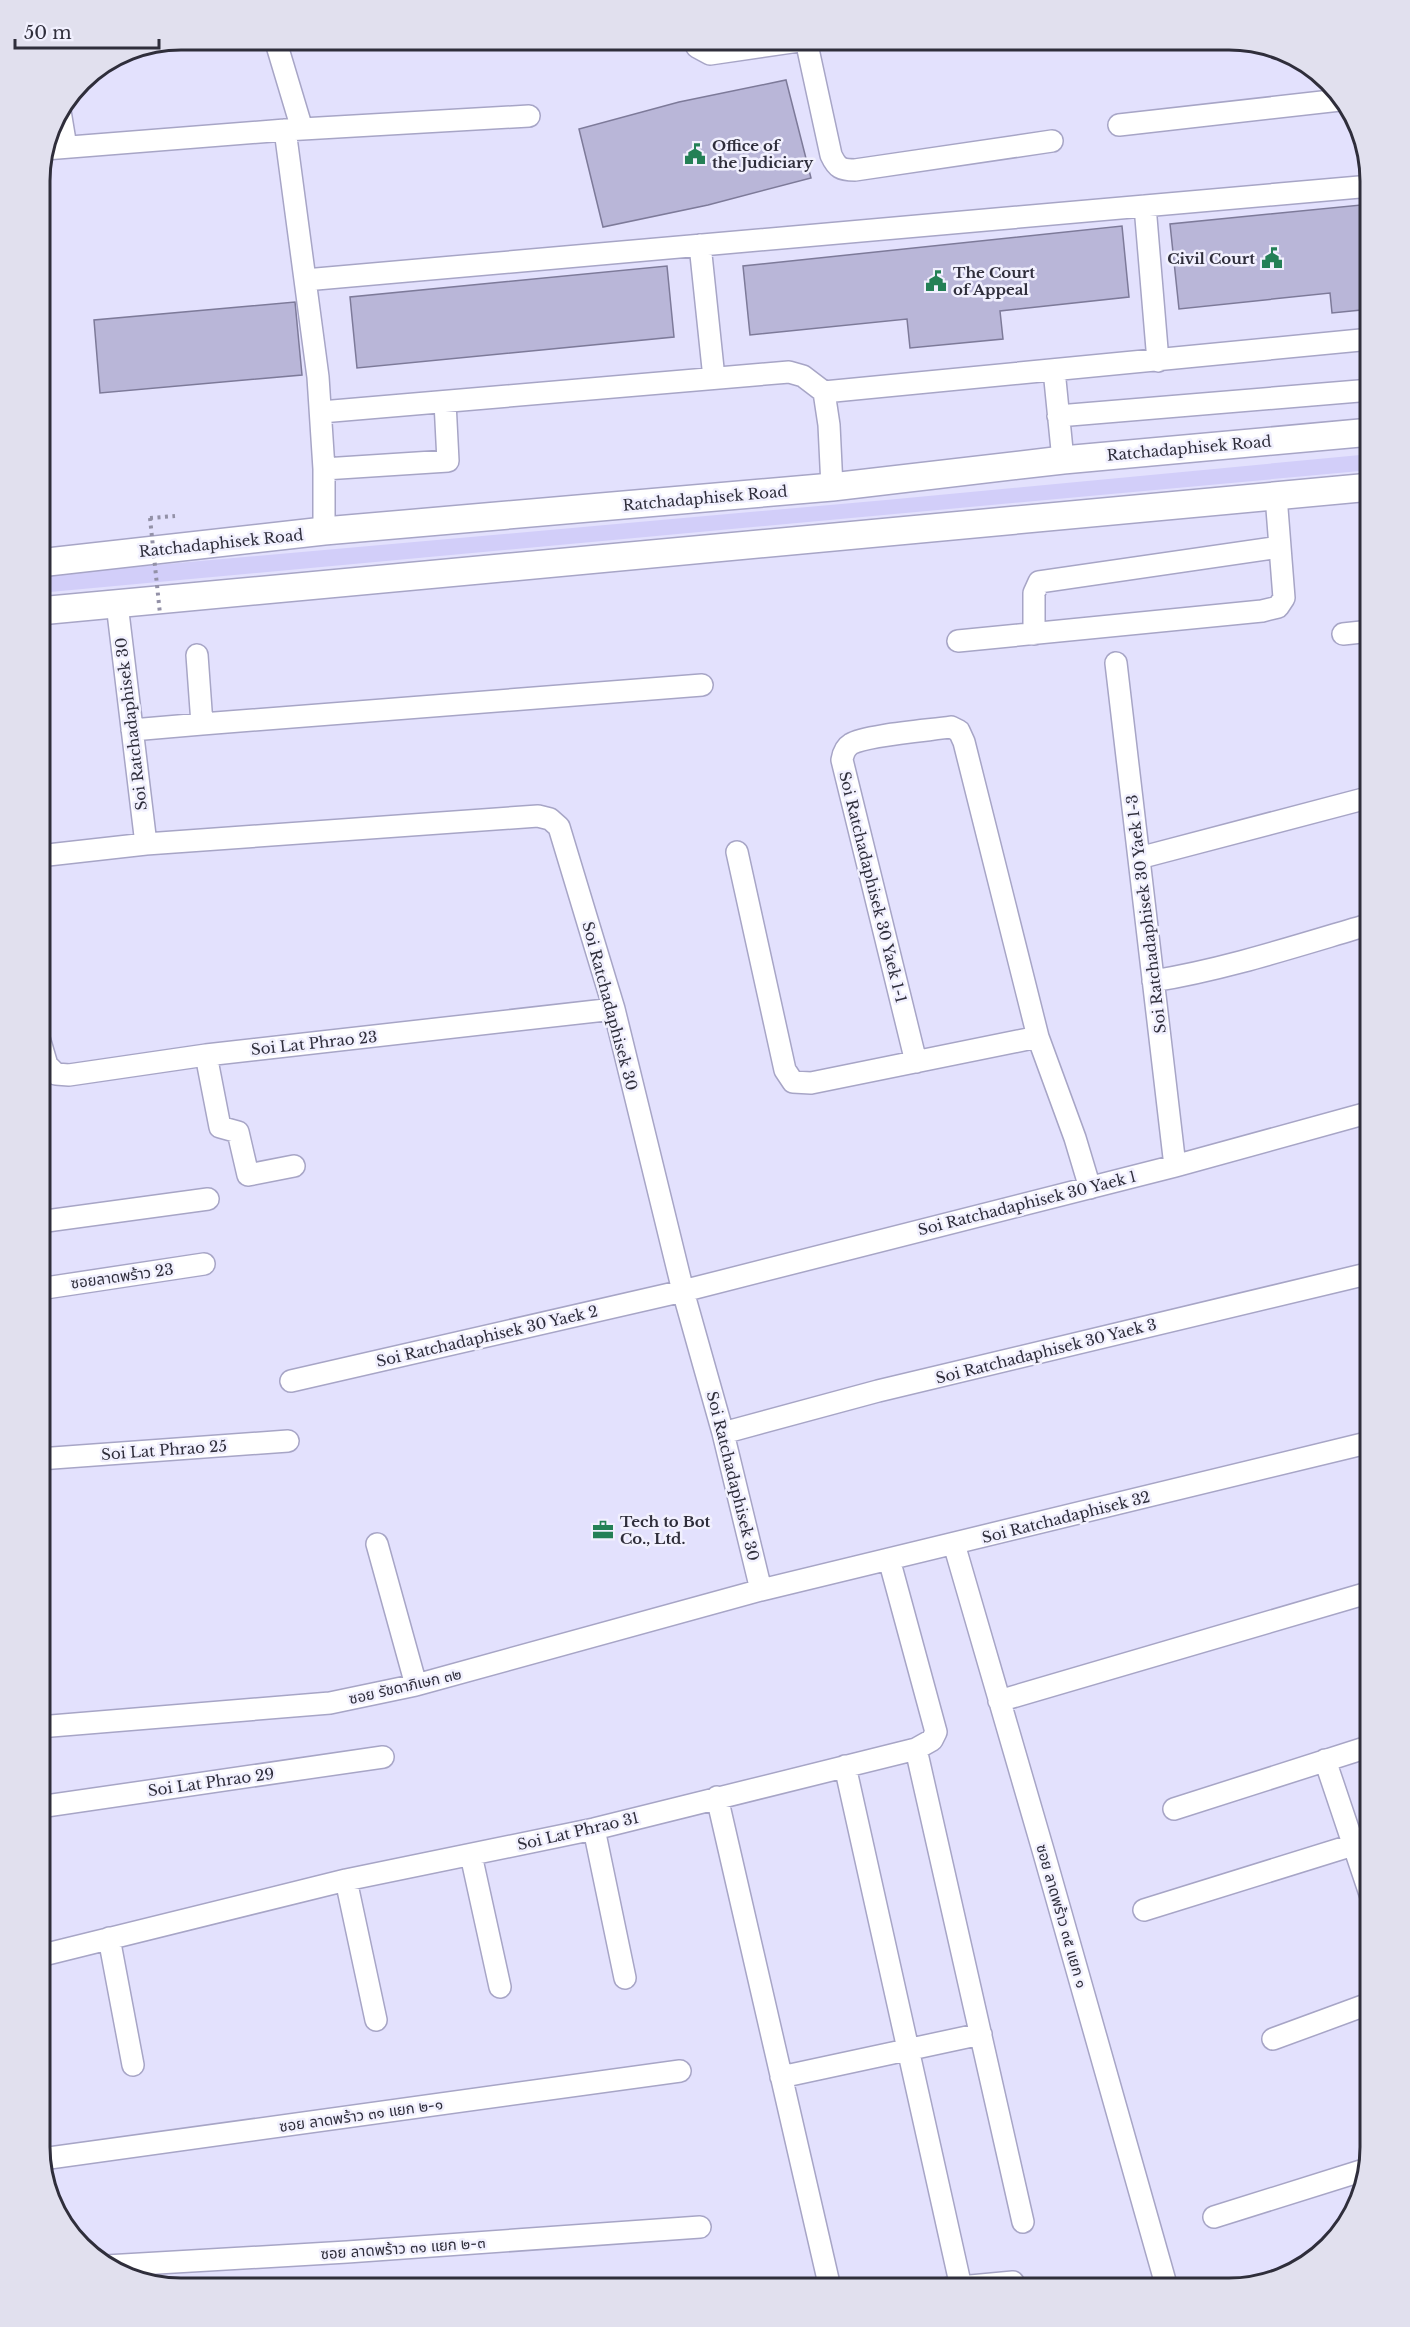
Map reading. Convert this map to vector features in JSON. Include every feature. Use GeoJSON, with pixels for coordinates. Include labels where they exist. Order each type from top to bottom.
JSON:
{"type":"FeatureCollection","features":[{"type":"Feature","properties":{"kind":"main road","name":"Ratchadaphisek Road"},"geometry":{"type":"LineString","coordinates":[[50,562],[324,531],[832,487],[1063,460],[1360,433]]}},
{"type":"Feature","properties":{"kind":"main road"},"geometry":{"type":"LineString","coordinates":[[50,611],[1360,488]]}},
{"type":"Feature","properties":{"kind":"street"},"geometry":{"type":"LineString","coordinates":[[277,50],[293,129],[304,280],[318,377],[324,470],[324,531]]}},
{"type":"Feature","properties":{"kind":"street"},"geometry":{"type":"LineString","coordinates":[[703,50],[710,54],[738,50]]}},
{"type":"Feature","properties":{"kind":"street"},"geometry":{"type":"LineString","coordinates":[[810,50],[831,155],[837,166],[843,170],[1052,141]]}},
{"type":"Feature","properties":{"kind":"street"},"geometry":{"type":"LineString","coordinates":[[1119,125],[1333,101]]}},
{"type":"Feature","properties":{"kind":"street"},"geometry":{"type":"LineString","coordinates":[[54,148],[293,129],[529,116]]}},
{"type":"Feature","properties":{"kind":"street"},"geometry":{"type":"LineString","coordinates":[[62,124],[66,147]]}},
{"type":"Feature","properties":{"kind":"street"},"geometry":{"type":"LineString","coordinates":[[304,280],[1360,187]]}},
{"type":"Feature","properties":{"kind":"street"},"geometry":{"type":"LineString","coordinates":[[1145,206],[1158,361]]}},
{"type":"Feature","properties":{"kind":"street"},"geometry":{"type":"LineString","coordinates":[[700,245],[714,378]]}},
{"type":"Feature","properties":{"kind":"street"},"geometry":{"type":"LineString","coordinates":[[321,412],[789,372],[803,376],[824,392],[1360,340]]}},
{"type":"Feature","properties":{"kind":"street"},"geometry":{"type":"LineString","coordinates":[[1054,370],[1063,460]]}},
{"type":"Feature","properties":{"kind":"street"},"geometry":{"type":"LineString","coordinates":[[1058,416],[1360,391]]}},
{"type":"Feature","properties":{"kind":"street"},"geometry":{"type":"LineString","coordinates":[[824,392],[829,425],[832,487]]}},
{"type":"Feature","properties":{"kind":"street"},"geometry":{"type":"LineString","coordinates":[[324,470],[448,461],[445,402]]}},
{"type":"Feature","properties":{"kind":"street"},"geometry":{"type":"LineString","coordinates":[[958,641],[1262,611],[1278,607],[1284,598],[1276,496]]}},
{"type":"Feature","properties":{"kind":"street"},"geometry":{"type":"LineString","coordinates":[[1034,633],[1034,593],[1039,582],[1281,547]]}},
{"type":"Feature","properties":{"kind":"street","name":"Soi Ratchadaphisek 30"},"geometry":{"type":"LineString","coordinates":[[117,604],[146,844]]}},
{"type":"Feature","properties":{"kind":"street"},"geometry":{"type":"LineString","coordinates":[[1343,634],[1360,632]]}},
{"type":"Feature","properties":{"kind":"street"},"geometry":{"type":"LineString","coordinates":[[197,655],[202,724]]}},
{"type":"Feature","properties":{"kind":"street","name":"Soi Ratchadaphisek 30 Yaek 1-3"},"geometry":{"type":"LineString","coordinates":[[1116,663],[1175,1166]]}},
{"type":"Feature","properties":{"kind":"street"},"geometry":{"type":"LineString","coordinates":[[132,730],[702,685]]}},
{"type":"Feature","properties":{"kind":"street","name":"Soi Ratchadaphisek 30 Yaek 1-1"},"geometry":{"type":"LineString","coordinates":[[915,1062],[842,760],[851,744],[870,738],[951,727],[959,731],[964,742],[1038,1037],[1090,1188]]}},
{"type":"Feature","properties":{"kind":"street"},"geometry":{"type":"LineString","coordinates":[[1139,858],[1360,800]]}},
{"type":"Feature","properties":{"kind":"street","name":"Soi Ratchadaphisek 30"},"geometry":{"type":"LineString","coordinates":[[50,855],[146,844],[538,816],[550,819],[559,827],[614,1010],[683,1291],[723,1433],[761,1590]]}},
{"type":"Feature","properties":{"kind":"street"},"geometry":{"type":"LineString","coordinates":[[737,852],[785,1070],[793,1082],[812,1083],[1038,1037]]}},
{"type":"Feature","properties":{"kind":"street"},"geometry":{"type":"LineString","coordinates":[[1153,981],[1259,957],[1360,927]]}},
{"type":"Feature","properties":{"kind":"street","name":"Soi Lat Phrao 23"},"geometry":{"type":"LineString","coordinates":[[50,1068],[56,1074],[69,1075],[206,1055],[614,1010]]}},
{"type":"Feature","properties":{"kind":"street"},"geometry":{"type":"LineString","coordinates":[[206,1055],[220,1127],[237,1132],[248,1174],[294,1166]]}},
{"type":"Feature","properties":{"kind":"street","name":"Soi Ratchadaphisek 30 Yaek 1"},"geometry":{"type":"LineString","coordinates":[[683,1291],[1175,1166],[1360,1115]]}},
{"type":"Feature","properties":{"kind":"street"},"geometry":{"type":"LineString","coordinates":[[50,1221],[208,1199]]}},
{"type":"Feature","properties":{"kind":"street","name":"ซอยลาดพร้าว 23"},"geometry":{"type":"LineString","coordinates":[[50,1286],[204,1264]]}},
{"type":"Feature","properties":{"kind":"street","name":"Soi Ratchadaphisek 30 Yaek 3"},"geometry":{"type":"LineString","coordinates":[[723,1433],[890,1389],[1360,1276]]}},
{"type":"Feature","properties":{"kind":"street","name":"Soi Ratchadaphisek 30 Yaek 2"},"geometry":{"type":"LineString","coordinates":[[291,1381],[683,1291]]}},
{"type":"Feature","properties":{"kind":"street","name":"Soi Lat Phrao 25"},"geometry":{"type":"LineString","coordinates":[[50,1458],[288,1441]]}},
{"type":"Feature","properties":{"kind":"street","name":"Soi Ratchadaphisek 32"},"geometry":{"type":"LineString","coordinates":[[761,1590],[1360,1445]]}},
{"type":"Feature","properties":{"kind":"street"},"geometry":{"type":"LineString","coordinates":[[377,1544],[416,1686]]}},
{"type":"Feature","properties":{"kind":"street","name":"ซอย ลาดพร้าว ๓๕ แยก ๑"},"geometry":{"type":"LineString","coordinates":[[954,1544],[1164,2278]]}},
{"type":"Feature","properties":{"kind":"street"},"geometry":{"type":"LineString","coordinates":[[889,1559],[936,1732],[932,1740],[916,1749],[1023,2222]]}},
{"type":"Feature","properties":{"kind":"street","name":"ซอย รัชดาภิเษก ๓๒"},"geometry":{"type":"LineString","coordinates":[[50,1726],[330,1703],[416,1686],[761,1590]]}},
{"type":"Feature","properties":{"kind":"street"},"geometry":{"type":"LineString","coordinates":[[999,1701],[1360,1595]]}},
{"type":"Feature","properties":{"kind":"street","name":"Soi Lat Phrao 31"},"geometry":{"type":"LineString","coordinates":[[50,1953],[346,1880],[594,1829],[916,1749]]}},
{"type":"Feature","properties":{"kind":"street"},"geometry":{"type":"LineString","coordinates":[[1174,1809],[1360,1749]]}},
{"type":"Feature","properties":{"kind":"street","name":"Soi Lat Phrao 29"},"geometry":{"type":"LineString","coordinates":[[50,1805],[383,1757]]}},
{"type":"Feature","properties":{"kind":"street"},"geometry":{"type":"LineString","coordinates":[[1325,1760],[1360,1865]]}},
{"type":"Feature","properties":{"kind":"street"},"geometry":{"type":"LineString","coordinates":[[845,1766],[908,2048],[953,2278]]}},
{"type":"Feature","properties":{"kind":"street"},"geometry":{"type":"LineString","coordinates":[[717,1797],[828,2278]]}},
{"type":"Feature","properties":{"kind":"street"},"geometry":{"type":"LineString","coordinates":[[594,1829],[625,1978]]}},
{"type":"Feature","properties":{"kind":"street"},"geometry":{"type":"LineString","coordinates":[[1144,1910],[1353,1845]]}},
{"type":"Feature","properties":{"kind":"street"},"geometry":{"type":"LineString","coordinates":[[471,1855],[500,1987]]}},
{"type":"Feature","properties":{"kind":"street"},"geometry":{"type":"LineString","coordinates":[[346,1880],[375,2020]]}},
{"type":"Feature","properties":{"kind":"street"},"geometry":{"type":"LineString","coordinates":[[109,1938],[133,2065]]}},
{"type":"Feature","properties":{"kind":"street"},"geometry":{"type":"LineString","coordinates":[[1273,2039],[1360,2007]]}},
{"type":"Feature","properties":{"kind":"street"},"geometry":{"type":"LineString","coordinates":[[781,2077],[981,2034]]}},
{"type":"Feature","properties":{"kind":"street","name":"ซอย ลาดพร้าว ๓๑ แยก ๒-๑"},"geometry":{"type":"LineString","coordinates":[[50,2158],[680,2071]]}},
{"type":"Feature","properties":{"kind":"street"},"geometry":{"type":"LineString","coordinates":[[1214,2217],[1357,2172]]}},
{"type":"Feature","properties":{"kind":"street","name":"ซอย ลาดพร้าว ๓๑ แยก ๒-๓"},"geometry":{"type":"LineString","coordinates":[[125,2265],[700,2227]]}},
{"type":"Feature","properties":{"kind":"path"},"geometry":{"type":"LineString","coordinates":[[160,614],[150,518],[175,516]]}},
{"type":"Feature","properties":{"kind":"shaded area"},"geometry":{"type":"Polygon","coordinates":[[[1360,455],[1360,471],[50,592],[50,576],[1360,455]]]}},
{"type":"Feature","properties":{"kind":"building","name":"Office of the Judiciary"},"geometry":{"type":"Polygon","coordinates":[[[786,80],[811,178],[708,205],[603,227],[579,129],[679,102],[786,80]]]}},
{"type":"Feature","properties":{"kind":"building","name":"Civil Court"},"geometry":{"type":"Polygon","coordinates":[[[1360,205],[1360,310],[1332,313],[1330,293],[1179,309],[1170,224],[1360,205]]]}},
{"type":"Feature","properties":{"kind":"building","name":"The Court of Appeal"},"geometry":{"type":"Polygon","coordinates":[[[1122,226],[1129,297],[1000,311],[1003,339],[910,348],[907,319],[750,335],[743,266],[1122,226]]]}},
{"type":"Feature","properties":{"kind":"building"},"geometry":{"type":"Polygon","coordinates":[[[667,266],[674,337],[357,368],[350,297],[667,266]]]}},
{"type":"Feature","properties":{"kind":"building"},"geometry":{"type":"Polygon","coordinates":[[[295,302],[302,375],[100,393],[94,320],[295,302]]]}},
{"type":"Feature","properties":{"kind":"place","name":"Office of the Judiciary"},"geometry":{"type":"Point","coordinates":[695,154]}},
{"type":"Feature","properties":{"kind":"place","name":"Civil Court"},"geometry":{"type":"Point","coordinates":[1272,258]}},
{"type":"Feature","properties":{"kind":"place","name":"The Court of Appeal"},"geometry":{"type":"Point","coordinates":[936,281]}},
{"type":"Feature","properties":{"kind":"place","name":"Tech to Bot Co., Ltd."},"geometry":{"type":"Point","coordinates":[603,1530]}}]}
